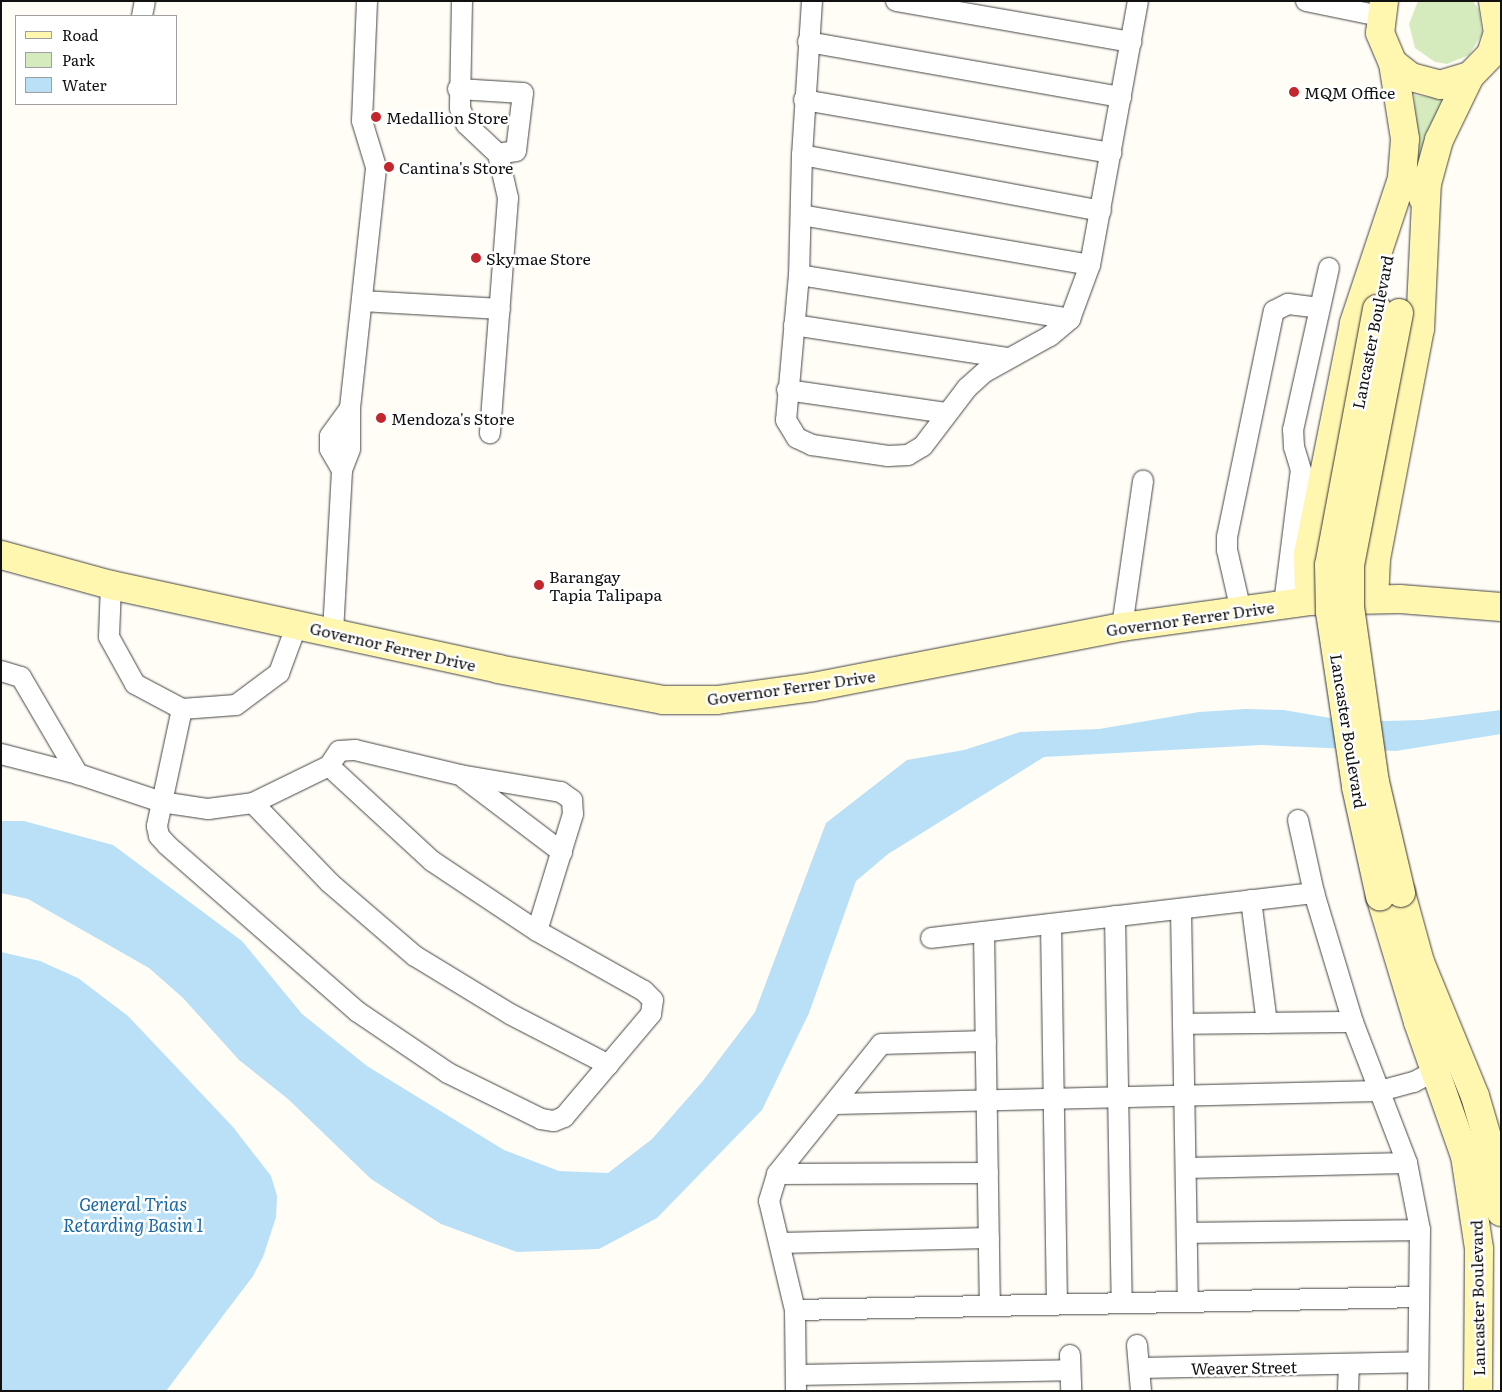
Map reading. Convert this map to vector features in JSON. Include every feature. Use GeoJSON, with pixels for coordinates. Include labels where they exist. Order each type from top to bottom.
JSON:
{"type":"FeatureCollection","features":[{"type":"Feature","properties":{"kind":"main road"},"geometry":{"type":"LineString","coordinates":[[1382,9],[1382,44],[1393,63],[1410,78],[1430,84],[1451,84],[1470,76],[1485,62],[1495,44],[1498,22],[1493,1]]}},
{"type":"Feature","properties":{"kind":"main road","name":"Lancaster Boulevard"},"geometry":{"type":"LineString","coordinates":[[1393,63],[1405,139],[1416,176]]}},
{"type":"Feature","properties":{"kind":"main road","name":"Lancaster Boulevard"},"geometry":{"type":"LineString","coordinates":[[1470,76],[1439,140],[1416,176],[1388,311],[1329,565],[1330,612],[1356,787],[1391,894],[1475,1096],[1489,1144],[1501,1212]]}},
{"type":"Feature","properties":{"kind":"main road"},"geometry":{"type":"LineString","coordinates":[[1374,599],[1376,559],[1420,329],[1416,176]]}},
{"type":"Feature","properties":{"kind":"main road"},"geometry":{"type":"LineString","coordinates":[[1297,602],[1354,323],[1416,176]]}},
{"type":"Feature","properties":{"kind":"main road","name":"Governor Ferrer Drive"},"geometry":{"type":"LineString","coordinates":[[1,556],[111,584],[646,699],[717,700],[813,687],[1122,627],[1297,602],[1374,599],[1501,607]]}},
{"type":"Feature","properties":{"kind":"main road","name":"Lancaster Boulevard"},"geometry":{"type":"LineString","coordinates":[[1391,894],[1394,948],[1462,1147],[1474,1204],[1478,1249],[1478,1391]]}},
{"type":"Feature","properties":{"kind":"street"},"geometry":{"type":"LineString","coordinates":[[142,15],[144,1]]}},
{"type":"Feature","properties":{"kind":"street"},"geometry":{"type":"LineString","coordinates":[[333,632],[342,470],[330,449],[330,436],[350,408],[376,167],[362,121],[367,1]]}},
{"type":"Feature","properties":{"kind":"street"},"geometry":{"type":"LineString","coordinates":[[462,1],[458,89],[466,124],[498,154],[508,198],[490,433]]}},
{"type":"Feature","properties":{"kind":"street"},"geometry":{"type":"LineString","coordinates":[[812,1],[804,100],[799,275],[786,420],[797,438],[812,445],[888,456],[908,455],[923,446],[947,413],[979,377],[1008,358],[1050,336],[1070,319],[1090,265],[1138,1]]}},
{"type":"Feature","properties":{"kind":"street"},"geometry":{"type":"LineString","coordinates":[[896,1],[1131,42]]}},
{"type":"Feature","properties":{"kind":"street"},"geometry":{"type":"LineString","coordinates":[[1306,1],[1382,9]]}},
{"type":"Feature","properties":{"kind":"street"},"geometry":{"type":"LineString","coordinates":[[808,42],[1121,97]]}},
{"type":"Feature","properties":{"kind":"street"},"geometry":{"type":"LineString","coordinates":[[458,89],[523,93],[516,151],[498,154]]}},
{"type":"Feature","properties":{"kind":"street"},"geometry":{"type":"LineString","coordinates":[[804,100],[1111,153]]}},
{"type":"Feature","properties":{"kind":"street"},"geometry":{"type":"LineString","coordinates":[[802,155],[1101,211]]}},
{"type":"Feature","properties":{"kind":"street"},"geometry":{"type":"LineString","coordinates":[[801,215],[1090,265]]}},
{"type":"Feature","properties":{"kind":"street"},"geometry":{"type":"LineString","coordinates":[[1297,602],[1301,470],[1294,447],[1293,430],[1329,268]]}},
{"type":"Feature","properties":{"kind":"street"},"geometry":{"type":"LineString","coordinates":[[799,275],[1070,319]]}},
{"type":"Feature","properties":{"kind":"street"},"geometry":{"type":"LineString","coordinates":[[363,301],[500,309]]}},
{"type":"Feature","properties":{"kind":"street"},"geometry":{"type":"LineString","coordinates":[[1241,610],[1227,550],[1227,538],[1274,311],[1288,304],[1320,308]]}},
{"type":"Feature","properties":{"kind":"street"},"geometry":{"type":"LineString","coordinates":[[794,325],[1008,358]]}},
{"type":"Feature","properties":{"kind":"street"},"geometry":{"type":"LineString","coordinates":[[788,390],[947,413]]}},
{"type":"Feature","properties":{"kind":"street"},"geometry":{"type":"LineString","coordinates":[[1122,627],[1143,481]]}},
{"type":"Feature","properties":{"kind":"street"},"geometry":{"type":"LineString","coordinates":[[111,584],[109,636],[135,684],[182,709],[236,705],[279,673],[298,624]]}},
{"type":"Feature","properties":{"kind":"street"},"geometry":{"type":"LineString","coordinates":[[1,670],[21,677],[78,774]]}},
{"type":"Feature","properties":{"kind":"street"},"geometry":{"type":"LineString","coordinates":[[182,709],[157,826],[159,836],[167,845],[358,1012],[448,1073],[541,1119],[554,1121],[564,1117],[651,1014],[653,1000],[644,991],[537,931],[432,861],[329,766]]}},
{"type":"Feature","properties":{"kind":"street"},"geometry":{"type":"LineString","coordinates":[[1,754],[78,774],[161,802],[208,809],[253,803],[329,766],[339,752],[355,750],[460,775],[561,792],[572,800],[573,814],[537,931]]}},
{"type":"Feature","properties":{"kind":"street"},"geometry":{"type":"LineString","coordinates":[[460,775],[562,852]]}},
{"type":"Feature","properties":{"kind":"street"},"geometry":{"type":"LineString","coordinates":[[253,803],[330,883],[415,956],[510,1014],[609,1065]]}},
{"type":"Feature","properties":{"kind":"street"},"geometry":{"type":"LineString","coordinates":[[1298,820],[1314,893],[1352,1022],[1407,1163],[1420,1230],[1418,1391]]}},
{"type":"Feature","properties":{"kind":"street"},"geometry":{"type":"LineString","coordinates":[[931,938],[1314,893]]}},
{"type":"Feature","properties":{"kind":"street"},"geometry":{"type":"LineString","coordinates":[[1251,900],[1267,1023]]}},
{"type":"Feature","properties":{"kind":"street"},"geometry":{"type":"LineString","coordinates":[[1181,909],[1188,1302]]}},
{"type":"Feature","properties":{"kind":"street"},"geometry":{"type":"LineString","coordinates":[[1115,916],[1122,1303]]}},
{"type":"Feature","properties":{"kind":"street"},"geometry":{"type":"LineString","coordinates":[[1051,924],[1057,1304]]}},
{"type":"Feature","properties":{"kind":"street"},"geometry":{"type":"LineString","coordinates":[[984,932],[990,1306]]}},
{"type":"Feature","properties":{"kind":"street"},"geometry":{"type":"LineString","coordinates":[[1183,1024],[1352,1022]]}},
{"type":"Feature","properties":{"kind":"street"},"geometry":{"type":"LineString","coordinates":[[986,1041],[881,1044],[836,1104],[778,1174],[770,1201],[795,1310],[796,1383],[868,1382],[1070,1363],[1071,1391]]}},
{"type":"Feature","properties":{"kind":"street"},"geometry":{"type":"LineString","coordinates":[[836,1104],[1380,1091],[1414,1082],[1435,1071]]}},
{"type":"Feature","properties":{"kind":"street"},"geometry":{"type":"LineString","coordinates":[[1186,1168],[1407,1163]]}},
{"type":"Feature","properties":{"kind":"street"},"geometry":{"type":"LineString","coordinates":[[778,1174],[988,1173]]}},
{"type":"Feature","properties":{"kind":"street"},"geometry":{"type":"LineString","coordinates":[[1187,1233],[1420,1230]]}},
{"type":"Feature","properties":{"kind":"street"},"geometry":{"type":"LineString","coordinates":[[780,1243],[989,1238]]}},
{"type":"Feature","properties":{"kind":"street"},"geometry":{"type":"LineString","coordinates":[[795,1310],[1419,1297]]}},
{"type":"Feature","properties":{"kind":"street"},"geometry":{"type":"LineString","coordinates":[[1137,1345],[1141,1391]]}},
{"type":"Feature","properties":{"kind":"street","name":"Weaver Street"},"geometry":{"type":"LineString","coordinates":[[1140,1368],[1349,1365],[1418,1362]]}},
{"type":"Feature","properties":{"kind":"street"},"geometry":{"type":"LineString","coordinates":[[1348,1391],[1349,1365]]}},
{"type":"Feature","properties":{"kind":"green space"},"geometry":{"type":"Polygon","coordinates":[[[1418,1],[1473,1],[1479,10],[1482,34],[1469,55],[1447,64],[1435,62],[1415,48],[1409,24],[1418,1]]]}},
{"type":"Feature","properties":{"kind":"green space"},"geometry":{"type":"Polygon","coordinates":[[[1414,95],[1443,99],[1416,171],[1417,145],[1414,95]]]}},
{"type":"Feature","properties":{"kind":"water"},"geometry":{"type":"Polygon","coordinates":[[[1246,709],[1284,710],[1336,719],[1386,721],[1422,720],[1501,710],[1501,734],[1396,751],[1261,745],[1044,757],[888,854],[856,881],[809,1013],[762,1110],[657,1218],[599,1249],[517,1252],[441,1224],[371,1179],[288,1099],[239,1060],[183,998],[149,968],[28,899],[1,893],[1,821],[24,821],[113,845],[242,941],[302,1014],[367,1066],[504,1150],[559,1171],[608,1173],[652,1139],[702,1082],[755,1012],[826,823],[907,760],[964,750],[1020,732],[1099,729],[1199,712],[1246,709]]]}},
{"type":"Feature","properties":{"kind":"water","name":"General Trias Retarding Basin 1"},"geometry":{"type":"Polygon","coordinates":[[[1,952],[40,961],[78,978],[128,1016],[233,1127],[271,1176],[277,1196],[276,1217],[263,1257],[253,1276],[166,1391],[1,1391],[1,952]]]}},
{"type":"Feature","properties":{"kind":"place","name":"MQM Office"},"geometry":{"type":"Point","coordinates":[1294,92]}},
{"type":"Feature","properties":{"kind":"place","name":"Medallion Store"},"geometry":{"type":"Point","coordinates":[376,117]}},
{"type":"Feature","properties":{"kind":"place","name":"Cantina's Store"},"geometry":{"type":"Point","coordinates":[389,167]}},
{"type":"Feature","properties":{"kind":"place","name":"Skymae Store"},"geometry":{"type":"Point","coordinates":[476,258]}},
{"type":"Feature","properties":{"kind":"place","name":"Mendoza's Store"},"geometry":{"type":"Point","coordinates":[381,418]}},
{"type":"Feature","properties":{"kind":"place","name":"Barangay Tapia Talipapa"},"geometry":{"type":"Point","coordinates":[539,585]}}]}
